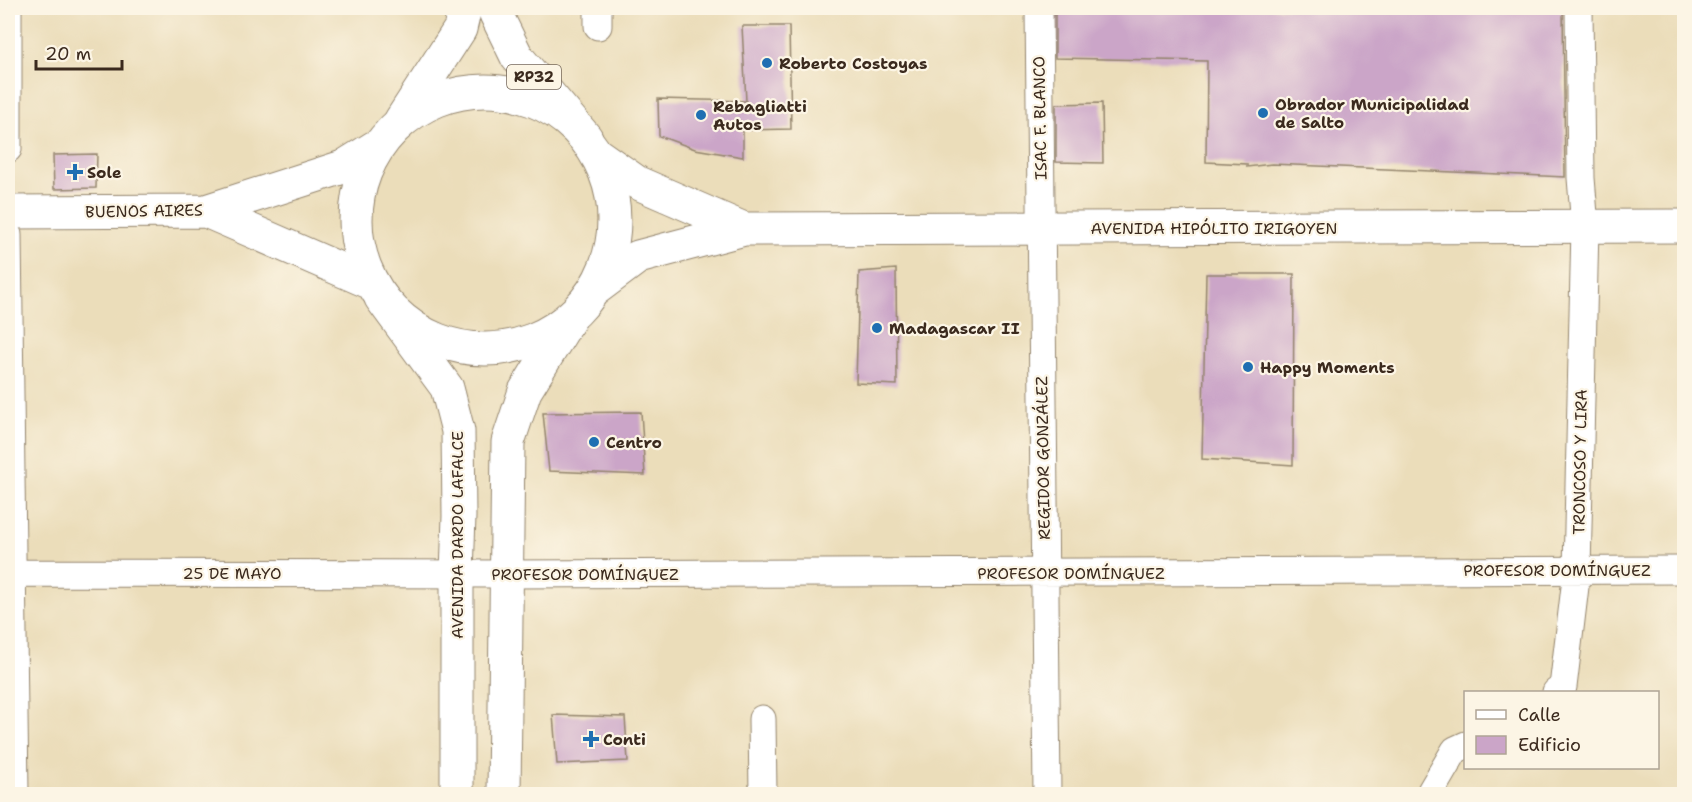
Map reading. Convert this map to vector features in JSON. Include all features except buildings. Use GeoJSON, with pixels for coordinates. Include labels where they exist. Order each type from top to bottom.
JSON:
{"type":"FeatureCollection","features":[{"type":"Feature","properties":{"kind":"street"},"geometry":{"type":"LineString","coordinates":[[8,8],[8,149]]}},
{"type":"Feature","properties":{"kind":"street","name":"RP32"},"geometry":{"type":"LineString","coordinates":[[465,8],[460,29],[401,120],[375,147],[358,187],[354,225],[362,263],[374,290],[412,328],[450,345],[491,349],[532,340],[570,318]]}},
{"type":"Feature","properties":{"kind":"street","name":"RP32"},"geometry":{"type":"LineString","coordinates":[[495,8],[518,57],[592,146],[611,188],[615,223],[609,258],[594,290],[570,318],[525,391],[508,441],[504,795]]}},
{"type":"Feature","properties":{"kind":"street","name":"ISAC F. BLANCO"},"geometry":{"type":"LineString","coordinates":[[1039,8],[1041,229]]}},
{"type":"Feature","properties":{"kind":"street","name":"TRONCOSO Y LIRA"},"geometry":{"type":"LineString","coordinates":[[1558,691],[1563,687],[1577,570],[1585,227],[1581,178],[1579,8]]}},
{"type":"Feature","properties":{"kind":"street","name":"RP32"},"geometry":{"type":"LineString","coordinates":[[401,120],[438,98],[478,90],[519,94],[556,111],[592,146]]}},
{"type":"Feature","properties":{"kind":"street","name":"AVENIDA HIPÓLITO IRIGOYEN"},"geometry":{"type":"LineString","coordinates":[[592,146],[638,183],[744,229]]}},
{"type":"Feature","properties":{"kind":"street","name":"BUENOS AIRES"},"geometry":{"type":"LineString","coordinates":[[8,212],[206,211],[343,167],[375,147]]}},
{"type":"Feature","properties":{"kind":"street"},"geometry":{"type":"LineString","coordinates":[[206,211],[374,290]]}},
{"type":"Feature","properties":{"kind":"street","name":"AVENIDA HIPÓLITO IRIGOYEN"},"geometry":{"type":"LineString","coordinates":[[594,290],[638,257],[744,229],[1684,226]]}},
{"type":"Feature","properties":{"kind":"street","name":"REGIDOR GONZÁLEZ"},"geometry":{"type":"LineString","coordinates":[[1041,229],[1047,795]]}},
{"type":"Feature","properties":{"kind":"street"},"geometry":{"type":"LineString","coordinates":[[8,235],[10,573],[15,795]]}},
{"type":"Feature","properties":{"kind":"street","name":"AVENIDA DARDO LAFALCE"},"geometry":{"type":"LineString","coordinates":[[374,290],[447,388],[458,431],[458,795]]}},
{"type":"Feature","properties":{"kind":"street","name":"PROFESOR DOMÍNGUEZ"},"geometry":{"type":"LineString","coordinates":[[458,574],[1684,570]]}},
{"type":"Feature","properties":{"kind":"street","name":"25 DE MAYO"},"geometry":{"type":"LineString","coordinates":[[10,573],[458,574]]}},
{"type":"Feature","properties":{"kind":"street"},"geometry":{"type":"LineString","coordinates":[[762,718],[763,795]]}},
{"type":"Feature","properties":{"kind":"street"},"geometry":{"type":"LineString","coordinates":[[1431,795],[1431,791],[1455,750],[1464,746]]}},
{"type":"Feature","properties":{"kind":"place","name":"Roberto Costoyas"},"geometry":{"type":"Point","coordinates":[767,63]}},
{"type":"Feature","properties":{"kind":"place","name":"Obrador Municipalidad de Salto"},"geometry":{"type":"Point","coordinates":[1263,113]}},
{"type":"Feature","properties":{"kind":"place","name":"Rebagliatti Autos"},"geometry":{"type":"Point","coordinates":[701,115]}},
{"type":"Feature","properties":{"kind":"place","name":"Sole"},"geometry":{"type":"Point","coordinates":[75,172]}},
{"type":"Feature","properties":{"kind":"place","name":"Madagascar II"},"geometry":{"type":"Point","coordinates":[877,328]}},
{"type":"Feature","properties":{"kind":"place","name":"Happy Moments"},"geometry":{"type":"Point","coordinates":[1248,367]}},
{"type":"Feature","properties":{"kind":"place","name":"Centro"},"geometry":{"type":"Point","coordinates":[594,442]}},
{"type":"Feature","properties":{"kind":"place","name":"Conti"},"geometry":{"type":"Point","coordinates":[591,739]}}]}
